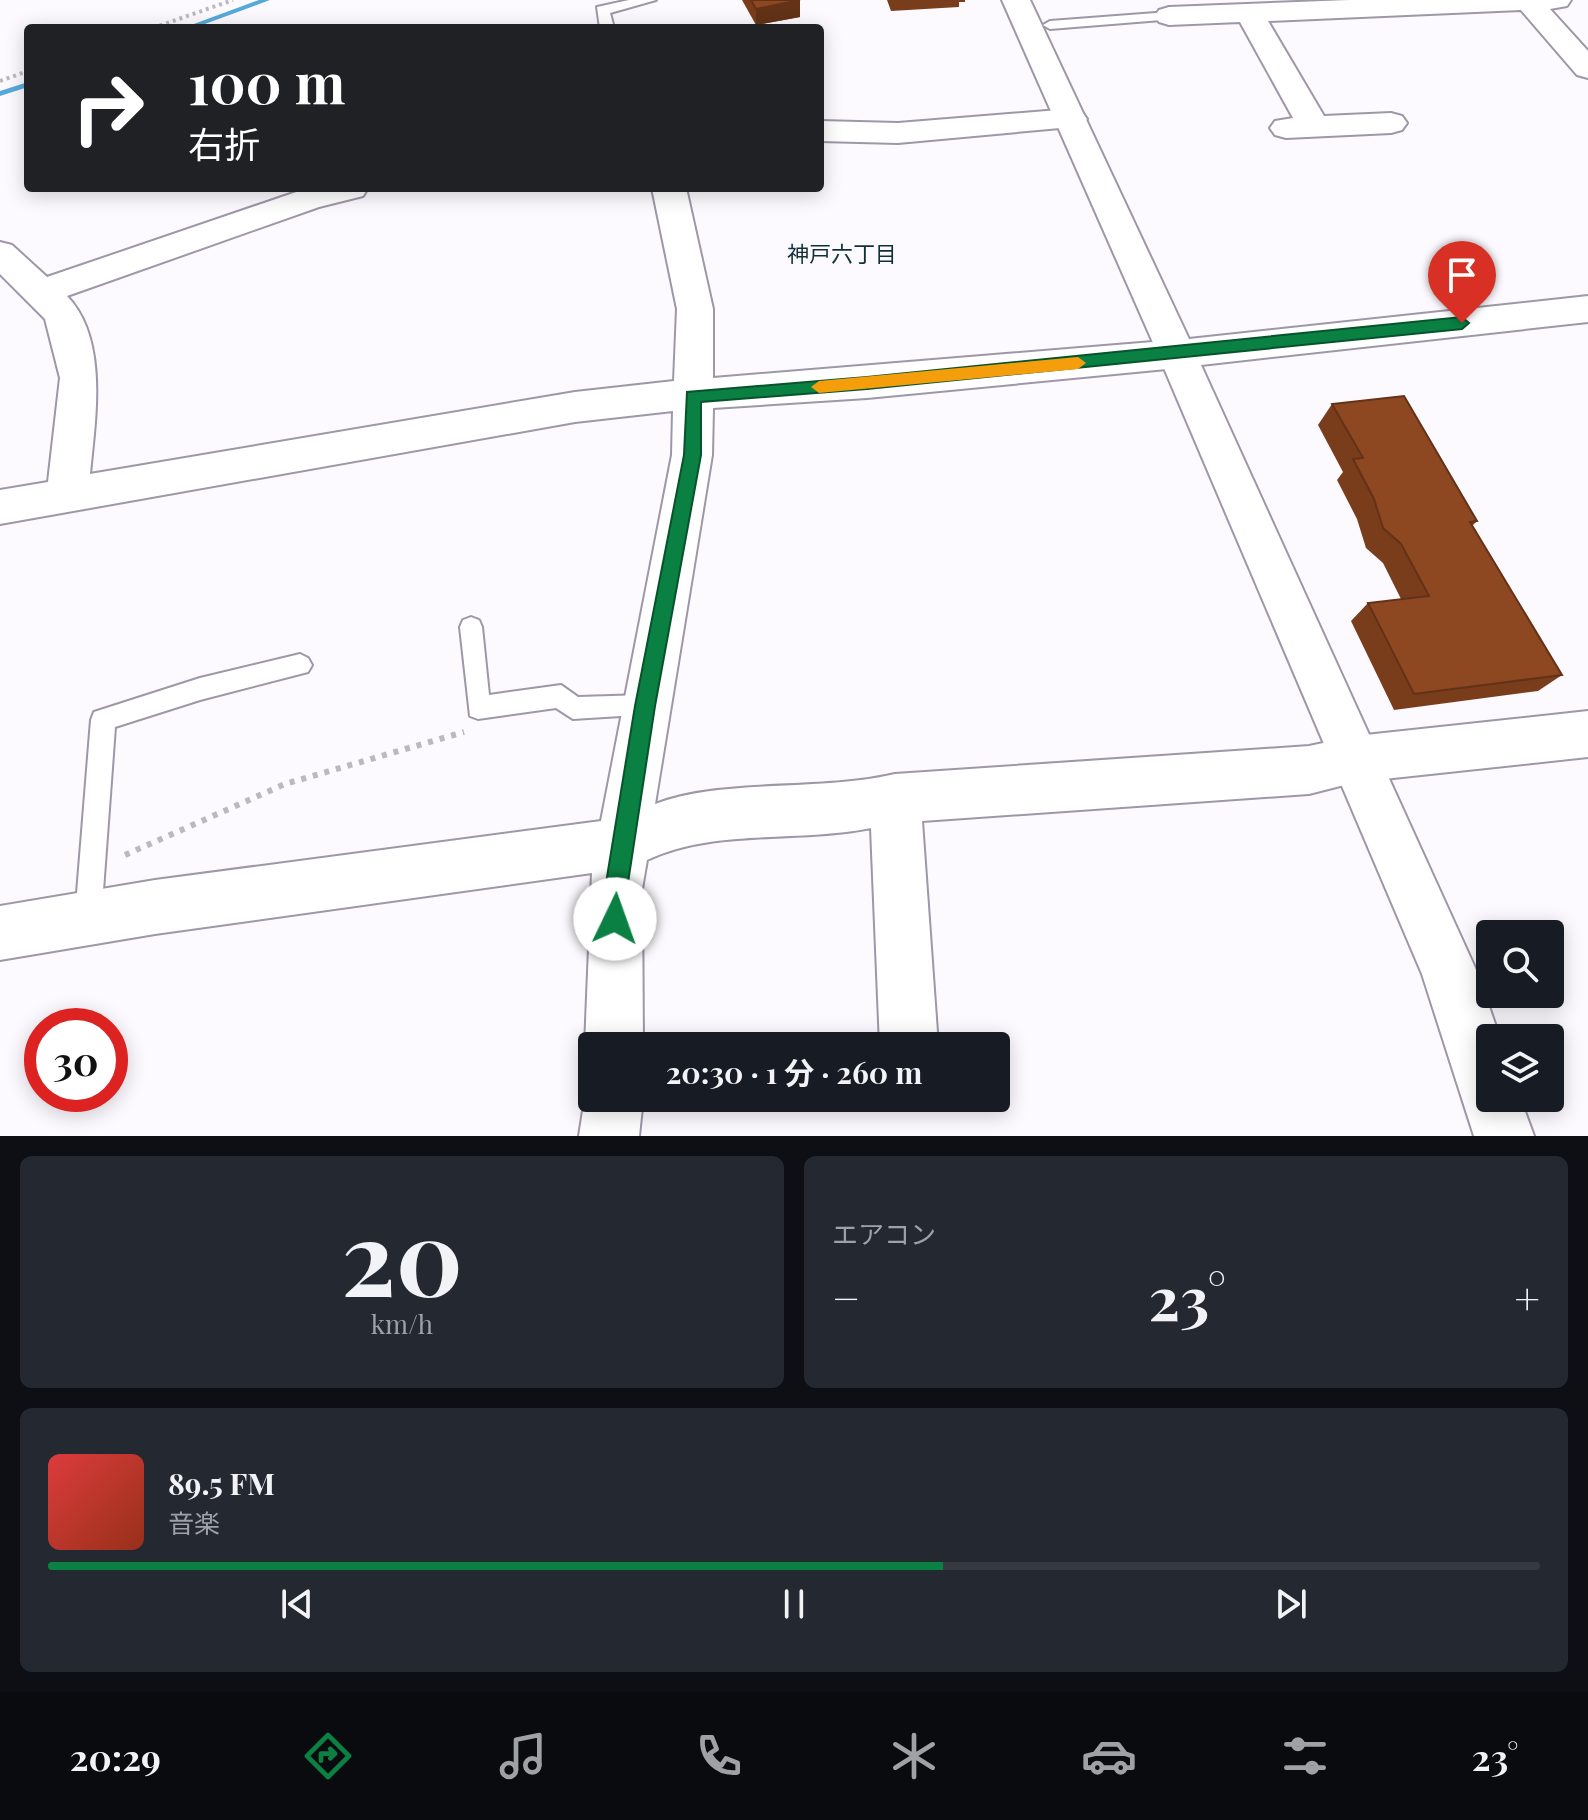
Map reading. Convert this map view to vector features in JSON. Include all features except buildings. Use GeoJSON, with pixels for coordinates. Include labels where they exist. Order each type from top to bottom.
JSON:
{"type":"FeatureCollection","features":[{"type":"Feature","properties":{"kind":"street"},"geometry":{"type":"LineString","coordinates":[[1016,0],[1356,759],[1449,972],[1476,1052]]}},
{"type":"Feature","properties":{"kind":"street"},"geometry":{"type":"LineString","coordinates":[[1169,16],[1395,4],[1542,1]]}},
{"type":"Feature","properties":{"kind":"street"},"geometry":{"type":"LineString","coordinates":[[1542,1],[1533,7],[1588,69]]}},
{"type":"Feature","properties":{"kind":"street"},"geometry":{"type":"LineString","coordinates":[[1249,13],[1299,128],[1391,123]]}},
{"type":"Feature","properties":{"kind":"street"},"geometry":{"type":"LineString","coordinates":[[824,131],[898,133],[1071,119]]}},
{"type":"Feature","properties":{"kind":"street"},"geometry":{"type":"LineString","coordinates":[[41,292],[335,192]]}},
{"type":"Feature","properties":{"kind":"street"},"geometry":{"type":"LineString","coordinates":[[614,1032],[616,889],[645,706],[692,455],[695,309],[670,192]]}},
{"type":"Feature","properties":{"kind":"street"},"geometry":{"type":"LineString","coordinates":[[0,254],[62,314],[79,378],[67,495]]}},
{"type":"Feature","properties":{"kind":"street"},"geometry":{"type":"LineString","coordinates":[[0,507],[575,407],[1177,354],[1588,309]]}},
{"type":"Feature","properties":{"kind":"street"},"geometry":{"type":"LineString","coordinates":[[0,933],[90,894],[625,843],[674,823],[730,814],[868,806],[895,798],[1309,770],[1356,759],[1588,734]]}},
{"type":"Feature","properties":{"kind":"street"},"geometry":{"type":"LineString","coordinates":[[895,798],[908,1032]]}},
{"type":"Feature","properties":{"kind":"street"},"geometry":{"type":"LineString","coordinates":[[609,1136],[612,1112]]}},
{"type":"Feature","properties":{"kind":"street"},"geometry":{"type":"LineString","coordinates":[[1496,1112],[1504,1136]]}},
{"type":"Feature","properties":{"kind":"lane"},"geometry":{"type":"LineString","coordinates":[[606,24],[602,10],[649,0]]}},
{"type":"Feature","properties":{"kind":"lane"},"geometry":{"type":"LineString","coordinates":[[1050,25],[1169,16]]}},
{"type":"Feature","properties":{"kind":"lane"},"geometry":{"type":"LineString","coordinates":[[471,627],[478,708],[561,696],[573,708],[617,704],[645,706]]}},
{"type":"Feature","properties":{"kind":"lane"},"geometry":{"type":"LineString","coordinates":[[90,894],[103,720],[174,694],[241,676],[300,665]]}},
{"type":"Feature","properties":{"kind":"path"},"geometry":{"type":"LineString","coordinates":[[164,24],[233,0]]}},
{"type":"Feature","properties":{"kind":"path"},"geometry":{"type":"LineString","coordinates":[[0,81],[24,72]]}},
{"type":"Feature","properties":{"kind":"path"},"geometry":{"type":"LineString","coordinates":[[90,894],[285,784],[478,728]]}},
{"type":"Feature","properties":{"kind":"waterway"},"geometry":{"type":"LineString","coordinates":[[198,24],[266,0]]}},
{"type":"Feature","properties":{"kind":"waterway"},"geometry":{"type":"LineString","coordinates":[[0,94],[24,85]]}},
{"type":"Feature","properties":{"kind":"slow traffic"},"geometry":{"type":"LineString","coordinates":[[819,387],[1078,363]]}},
{"type":"Feature","properties":{"kind":"district","name":"神戸六丁目"},"geometry":{"type":"Point","coordinates":[842,253]}},
{"type":"Feature","properties":{"kind":"route"},"geometry":{"type":"LineString","coordinates":[[615,919],[616,889],[645,706],[692,455],[693,396],[1177,354],[1462,323]]}}]}
